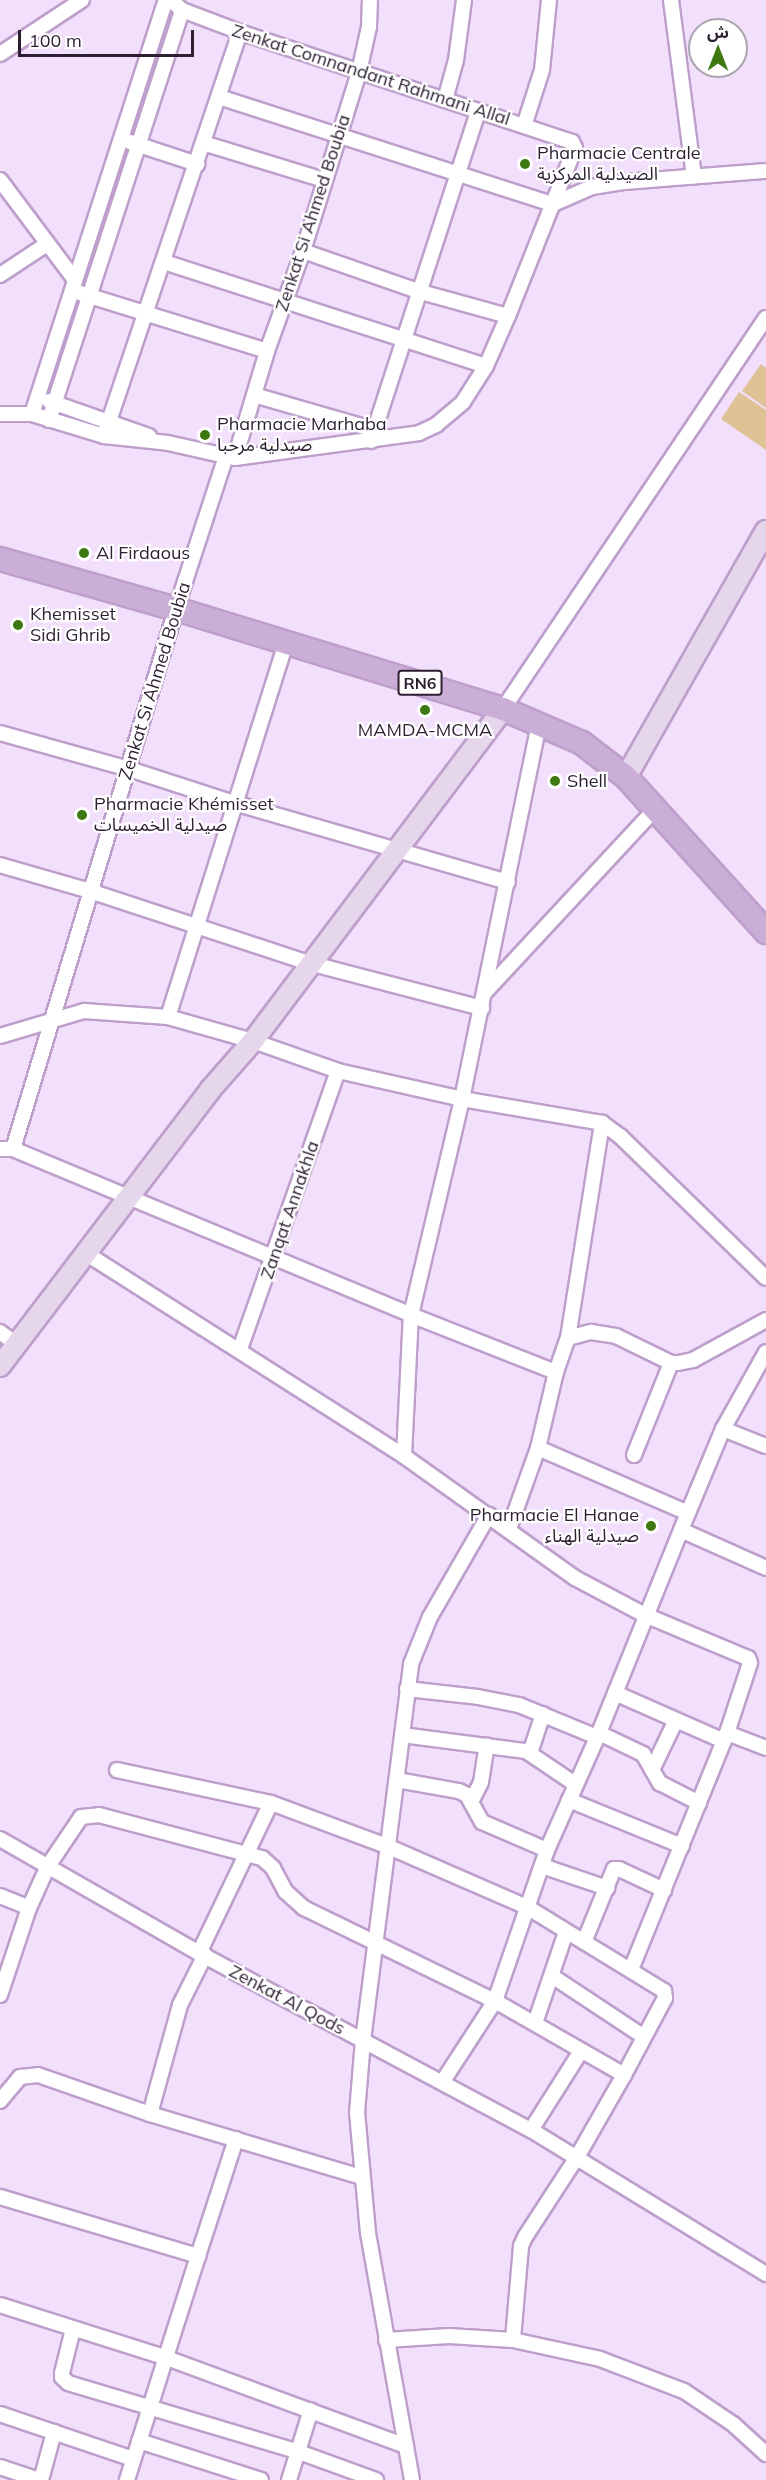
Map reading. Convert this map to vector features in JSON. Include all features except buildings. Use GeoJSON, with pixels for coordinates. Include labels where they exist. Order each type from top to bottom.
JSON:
{"type":"FeatureCollection","features":[{"type":"Feature","properties":{"kind":"main road","name":"RN6"},"geometry":{"type":"LineString","coordinates":[[0,559],[176,609],[503,709],[582,743],[626,777],[766,932]]}},
{"type":"Feature","properties":{"kind":"street"},"geometry":{"type":"LineString","coordinates":[[0,54],[82,0]]}},
{"type":"Feature","properties":{"kind":"street"},"geometry":{"type":"LineString","coordinates":[[32,414],[166,0]]}},
{"type":"Feature","properties":{"kind":"street","name":"Zenkat Comnandant Rahmani Allal"},"geometry":{"type":"LineString","coordinates":[[171,0],[182,10],[240,32],[574,144],[553,204]]}},
{"type":"Feature","properties":{"kind":"street","name":"Zenkat Si Ahmed Boubia"},"geometry":{"type":"LineString","coordinates":[[7,1149],[52,1020],[176,609],[254,395],[284,299],[303,251],[359,72],[369,27],[370,0]]}},
{"type":"Feature","properties":{"kind":"street"},"geometry":{"type":"LineString","coordinates":[[445,100],[456,60],[464,0]]}},
{"type":"Feature","properties":{"kind":"street"},"geometry":{"type":"LineString","coordinates":[[524,126],[542,70],[549,0]]}},
{"type":"Feature","properties":{"kind":"street"},"geometry":{"type":"LineString","coordinates":[[671,0],[694,177]]}},
{"type":"Feature","properties":{"kind":"street"},"geometry":{"type":"LineString","coordinates":[[49,420],[182,10]]}},
{"type":"Feature","properties":{"kind":"street"},"geometry":{"type":"LineString","coordinates":[[104,436],[240,32]]}},
{"type":"Feature","properties":{"kind":"street"},"geometry":{"type":"LineString","coordinates":[[219,97],[553,204],[592,187],[625,182],[766,171]]}},
{"type":"Feature","properties":{"kind":"street"},"geometry":{"type":"LineString","coordinates":[[373,436],[478,111]]}},
{"type":"Feature","properties":{"kind":"street"},"geometry":{"type":"LineString","coordinates":[[121,138],[196,164]]}},
{"type":"Feature","properties":{"kind":"street"},"geometry":{"type":"LineString","coordinates":[[204,143],[324,180]]}},
{"type":"Feature","properties":{"kind":"street"},"geometry":{"type":"LineString","coordinates":[[0,180],[74,285],[88,296],[267,351]]}},
{"type":"Feature","properties":{"kind":"street"},"geometry":{"type":"LineString","coordinates":[[0,414],[32,414],[104,436],[168,443],[231,457],[373,436],[418,433],[436,425],[463,402],[486,366],[553,204]]}},
{"type":"Feature","properties":{"kind":"street"},"geometry":{"type":"LineString","coordinates":[[0,275],[47,244]]}},
{"type":"Feature","properties":{"kind":"street"},"geometry":{"type":"LineString","coordinates":[[303,251],[421,292],[508,316]]}},
{"type":"Feature","properties":{"kind":"street"},"geometry":{"type":"LineString","coordinates":[[164,262],[486,366]]}},
{"type":"Feature","properties":{"kind":"street"},"geometry":{"type":"LineString","coordinates":[[0,1366],[210,1090],[252,1041],[503,709],[766,318]]}},
{"type":"Feature","properties":{"kind":"street"},"geometry":{"type":"LineString","coordinates":[[254,395],[373,436]]}},
{"type":"Feature","properties":{"kind":"street"},"geometry":{"type":"LineString","coordinates":[[38,397],[168,443]]}},
{"type":"Feature","properties":{"kind":"street"},"geometry":{"type":"LineString","coordinates":[[626,777],[766,531]]}},
{"type":"Feature","properties":{"kind":"street"},"geometry":{"type":"LineString","coordinates":[[168,1017],[286,643]]}},
{"type":"Feature","properties":{"kind":"street"},"geometry":{"type":"LineString","coordinates":[[404,1456],[411,1315],[482,1008],[538,724]]}},
{"type":"Feature","properties":{"kind":"street"},"geometry":{"type":"LineString","coordinates":[[0,733],[508,882]]}},
{"type":"Feature","properties":{"kind":"street"},"geometry":{"type":"LineString","coordinates":[[485,992],[654,810]]}},
{"type":"Feature","properties":{"kind":"street"},"geometry":{"type":"LineString","coordinates":[[0,866],[90,891],[309,963],[482,1008]]}},
{"type":"Feature","properties":{"kind":"street"},"geometry":{"type":"LineString","coordinates":[[0,1036],[84,1011],[168,1017],[252,1041],[338,1071],[462,1099],[602,1124],[621,1137],[766,1278]]}},
{"type":"Feature","properties":{"kind":"street","name":"Zanqat Annakhla"},"geometry":{"type":"LineString","coordinates":[[240,1349],[274,1258],[338,1071]]}},
{"type":"Feature","properties":{"kind":"street"},"geometry":{"type":"LineString","coordinates":[[509,1529],[538,1448],[556,1372],[568,1338],[602,1124]]}},
{"type":"Feature","properties":{"kind":"street"},"geometry":{"type":"LineString","coordinates":[[7,1149],[556,1372]]}},
{"type":"Feature","properties":{"kind":"street"},"geometry":{"type":"LineString","coordinates":[[87,1254],[240,1349],[404,1456],[509,1529],[574,1578],[645,1614],[748,1658],[750,1663],[725,1737],[631,1969]]}},
{"type":"Feature","properties":{"kind":"street"},"geometry":{"type":"LineString","coordinates":[[568,1338],[591,1332],[605,1333],[671,1363],[693,1360],[766,1320]]}},
{"type":"Feature","properties":{"kind":"street"},"geometry":{"type":"LineString","coordinates":[[0,1332],[16,1345]]}},
{"type":"Feature","properties":{"kind":"street"},"geometry":{"type":"LineString","coordinates":[[443,2081],[495,2001],[547,1850],[598,1735],[645,1614],[723,1429],[766,1352]]}},
{"type":"Feature","properties":{"kind":"street"},"geometry":{"type":"LineString","coordinates":[[634,1455],[671,1363]]}},
{"type":"Feature","properties":{"kind":"street"},"geometry":{"type":"LineString","coordinates":[[723,1429],[766,1446]]}},
{"type":"Feature","properties":{"kind":"street"},"geometry":{"type":"LineString","coordinates":[[538,1448],[688,1513]]}},
{"type":"Feature","properties":{"kind":"street"},"geometry":{"type":"LineString","coordinates":[[412,2480],[371,2255],[357,2113],[363,2040],[411,1664],[422,1632],[489,1515]]}},
{"type":"Feature","properties":{"kind":"street"},"geometry":{"type":"LineString","coordinates":[[681,1530],[766,1568]]}},
{"type":"Feature","properties":{"kind":"street"},"geometry":{"type":"LineString","coordinates":[[407,1689],[478,1697],[519,1705],[598,1735],[643,1754],[660,1783],[699,1803]]}},
{"type":"Feature","properties":{"kind":"street"},"geometry":{"type":"LineString","coordinates":[[615,1693],[676,1720],[766,1748]]}},
{"type":"Feature","properties":{"kind":"street"},"geometry":{"type":"LineString","coordinates":[[530,1753],[543,1714]]}},
{"type":"Feature","properties":{"kind":"street"},"geometry":{"type":"LineString","coordinates":[[652,1770],[676,1720]]}},
{"type":"Feature","properties":{"kind":"street"},"geometry":{"type":"LineString","coordinates":[[402,1734],[530,1753],[575,1784]]}},
{"type":"Feature","properties":{"kind":"street"},"geometry":{"type":"LineString","coordinates":[[471,1802],[481,1782],[487,1745]]}},
{"type":"Feature","properties":{"kind":"street"},"geometry":{"type":"LineString","coordinates":[[117,1770],[271,1803],[389,1847],[527,1907],[664,1991],[666,1995],[624,2075],[577,2157],[521,2246],[513,2340]]}},
{"type":"Feature","properties":{"kind":"street"},"geometry":{"type":"LineString","coordinates":[[397,1780],[459,1791],[467,1795],[482,1822],[547,1850]]}},
{"type":"Feature","properties":{"kind":"street"},"geometry":{"type":"LineString","coordinates":[[568,1800],[681,1846]]}},
{"type":"Feature","properties":{"kind":"street"},"geometry":{"type":"LineString","coordinates":[[150,2114],[180,2005],[271,1803]]}},
{"type":"Feature","properties":{"kind":"street"},"geometry":{"type":"LineString","coordinates":[[1,1987],[29,1908],[48,1866],[75,1823],[81,1817],[91,1815],[262,1858],[273,1868],[294,1901],[495,2001],[624,2075]]}},
{"type":"Feature","properties":{"kind":"street","name":"Zenkat Al Qods"},"geometry":{"type":"LineString","coordinates":[[0,1839],[95,1896],[531,2130],[766,2274]]}},
{"type":"Feature","properties":{"kind":"street"},"geometry":{"type":"LineString","coordinates":[[542,1866],[607,1888]]}},
{"type":"Feature","properties":{"kind":"street"},"geometry":{"type":"LineString","coordinates":[[584,1942],[617,1868],[664,1890]]}},
{"type":"Feature","properties":{"kind":"street"},"geometry":{"type":"LineString","coordinates":[[0,1896],[29,1908]]}},
{"type":"Feature","properties":{"kind":"street"},"geometry":{"type":"LineString","coordinates":[[535,2023],[566,1932]]}},
{"type":"Feature","properties":{"kind":"street"},"geometry":{"type":"LineString","coordinates":[[552,1976],[644,2037]]}},
{"type":"Feature","properties":{"kind":"street"},"geometry":{"type":"LineString","coordinates":[[531,2130],[580,2051]]}},
{"type":"Feature","properties":{"kind":"street"},"geometry":{"type":"LineString","coordinates":[[0,2101],[20,2077],[38,2075],[150,2114],[362,2177]]}},
{"type":"Feature","properties":{"kind":"street"},"geometry":{"type":"LineString","coordinates":[[131,2479],[133,2459],[164,2357],[236,2139]]}},
{"type":"Feature","properties":{"kind":"street"},"geometry":{"type":"LineString","coordinates":[[0,2197],[198,2256]]}},
{"type":"Feature","properties":{"kind":"street"},"geometry":{"type":"LineString","coordinates":[[0,2305],[164,2357],[311,2409],[406,2446]]}},
{"type":"Feature","properties":{"kind":"street"},"geometry":{"type":"LineString","coordinates":[[73,2329],[62,2373],[64,2381],[299,2452],[376,2480]]}},
{"type":"Feature","properties":{"kind":"street"},"geometry":{"type":"LineString","coordinates":[[386,2340],[449,2336],[513,2340],[600,2359],[684,2391],[733,2424],[766,2454]]}},
{"type":"Feature","properties":{"kind":"street"},"geometry":{"type":"LineString","coordinates":[[289,2480],[311,2409]]}},
{"type":"Feature","properties":{"kind":"street"},"geometry":{"type":"LineString","coordinates":[[0,2414],[133,2459]]}},
{"type":"Feature","properties":{"kind":"street"},"geometry":{"type":"LineString","coordinates":[[0,2468],[40,2480],[54,2432]]}},
{"type":"Feature","properties":{"kind":"street"},"geometry":{"type":"LineString","coordinates":[[139,2441],[261,2480]]}},
{"type":"Feature","properties":{"kind":"shaded area"},"geometry":{"type":"Polygon","coordinates":[[[761,364],[766,368],[766,408],[742,391],[761,364]]]}},
{"type":"Feature","properties":{"kind":"shaded area"},"geometry":{"type":"Polygon","coordinates":[[[739,392],[766,410],[766,450],[721,419],[739,392]]]}},
{"type":"Feature","properties":{"kind":"place","name":"Pharmacie Centrale الصيدلية المركزية"},"geometry":{"type":"Point","coordinates":[525,164]}},
{"type":"Feature","properties":{"kind":"place","name":"Pharmacie Marhaba صيدلية مرحبا"},"geometry":{"type":"Point","coordinates":[205,435]}},
{"type":"Feature","properties":{"kind":"place","name":"Al Firdaous"},"geometry":{"type":"Point","coordinates":[84,553]}},
{"type":"Feature","properties":{"kind":"place","name":"Khemisset Sidi Ghrib"},"geometry":{"type":"Point","coordinates":[18,625]}},
{"type":"Feature","properties":{"kind":"place","name":"MAMDA-MCMA"},"geometry":{"type":"Point","coordinates":[425,710]}},
{"type":"Feature","properties":{"kind":"place","name":"Shell"},"geometry":{"type":"Point","coordinates":[555,781]}},
{"type":"Feature","properties":{"kind":"place","name":"Pharmacie Khémisset صيدلية الخميسات"},"geometry":{"type":"Point","coordinates":[82,815]}},
{"type":"Feature","properties":{"kind":"place","name":"Pharmacie El Hanae صيدلية الهناء"},"geometry":{"type":"Point","coordinates":[651,1526]}}]}
